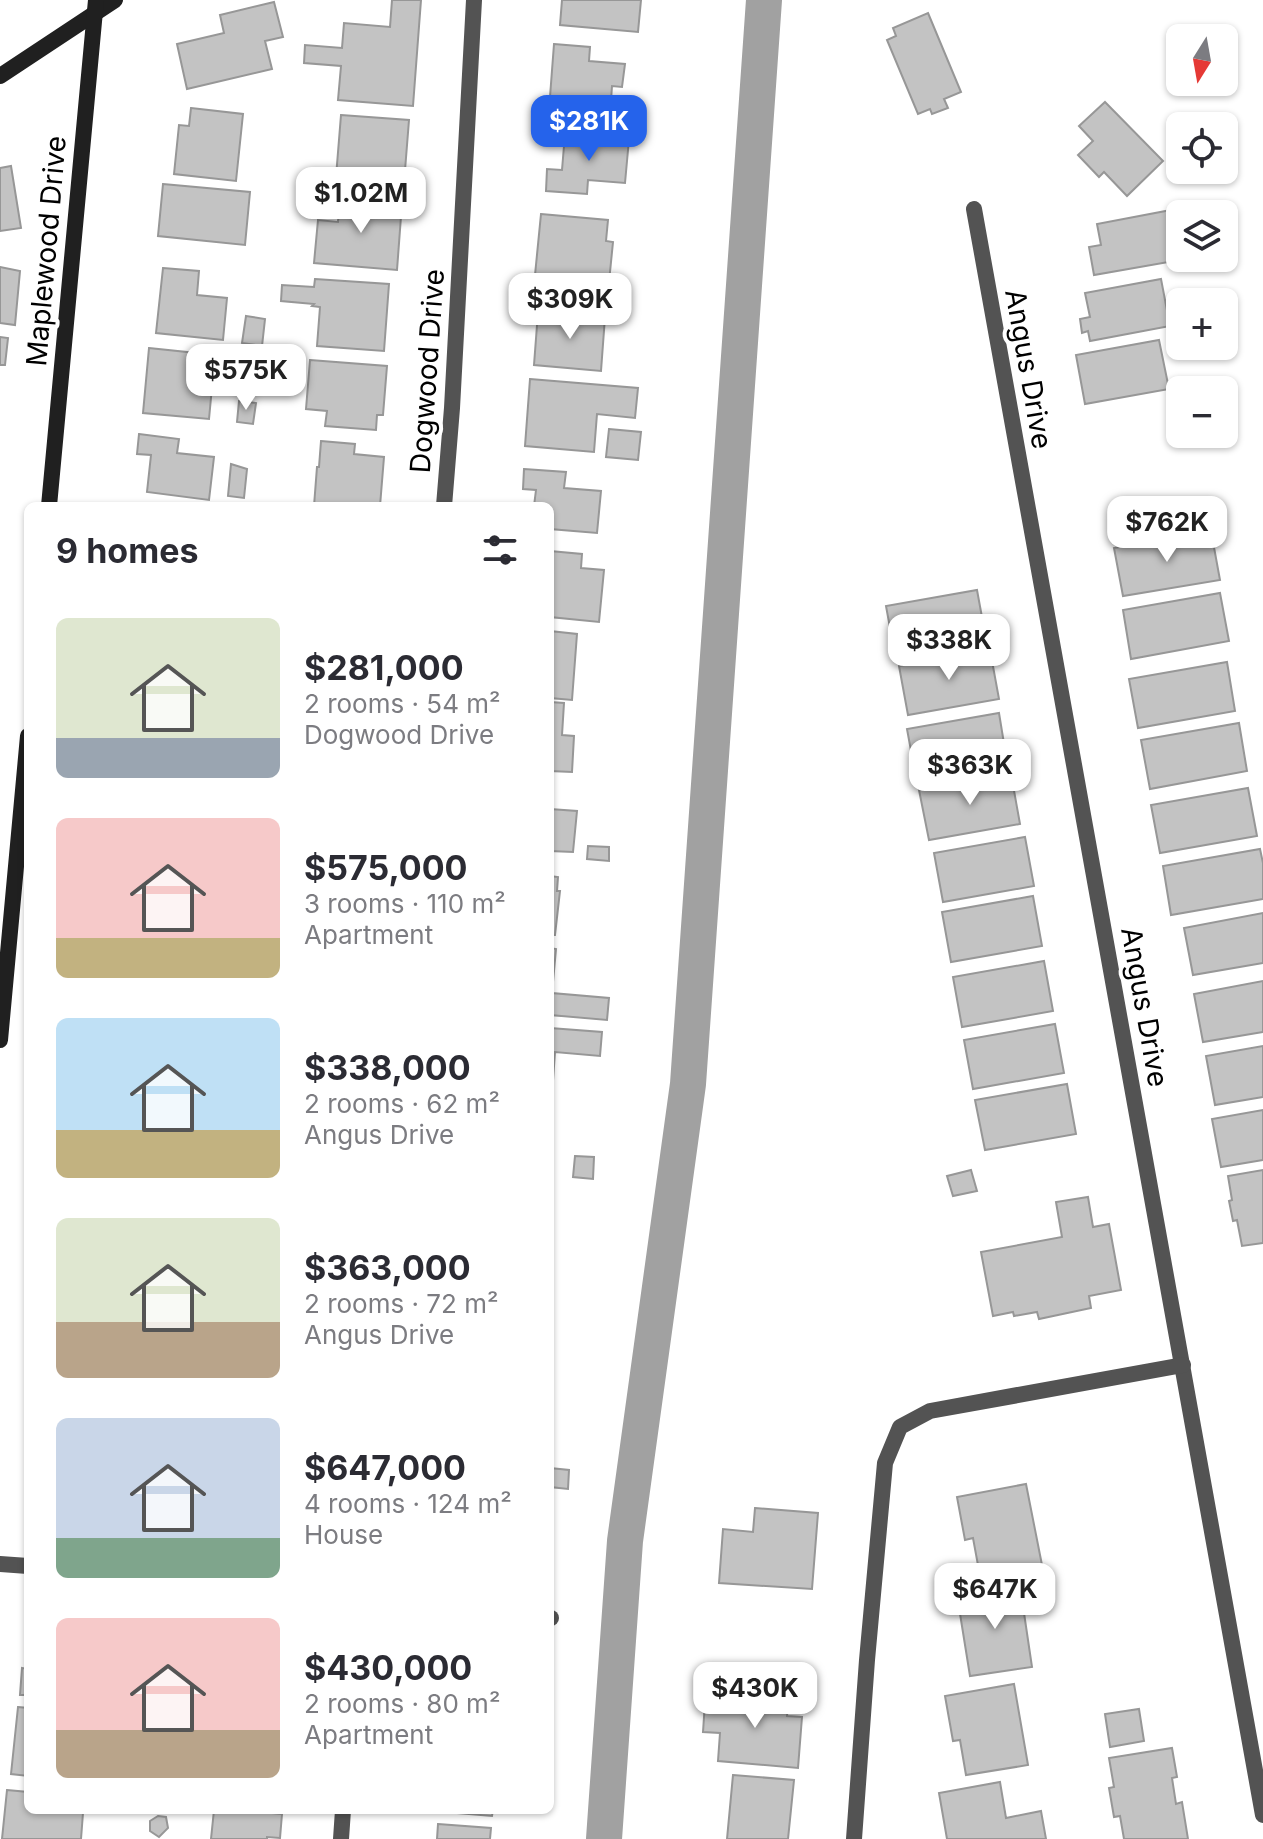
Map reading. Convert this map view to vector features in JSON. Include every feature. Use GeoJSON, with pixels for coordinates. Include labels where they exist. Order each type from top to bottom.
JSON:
{"type":"FeatureCollection","features":[{"type":"Feature","properties":{"kind":"street"},"geometry":{"type":"LineString","coordinates":[[0,76],[95,6],[115,0]]}},
{"type":"Feature","properties":{"kind":"street","name":"Dogwood Drive"},"geometry":{"type":"LineString","coordinates":[[444,502],[474,0]]}},
{"type":"Feature","properties":{"kind":"street","name":"Maplewood Drive"},"geometry":{"type":"LineString","coordinates":[[49,502],[95,6]]}},
{"type":"Feature","properties":{"kind":"street","name":"Angus Drive"},"geometry":{"type":"LineString","coordinates":[[974,209],[1263,1815]]}},
{"type":"Feature","properties":{"kind":"street"},"geometry":{"type":"LineString","coordinates":[[0,1040],[24,779]]}},
{"type":"Feature","properties":{"kind":"street"},"geometry":{"type":"LineString","coordinates":[[854,1839],[885,1463],[900,1427],[930,1411],[1183,1365]]}},
{"type":"Feature","properties":{"kind":"street"},"geometry":{"type":"LineString","coordinates":[[0,1564],[24,1566]]}},
{"type":"Feature","properties":{"kind":"street"},"geometry":{"type":"LineString","coordinates":[[341,1839],[343,1814]]}},
{"type":"Feature","properties":{"kind":"building"},"geometry":{"type":"Polygon","coordinates":[[[392,0],[421,0],[413,106],[338,100],[341,66],[304,63],[305,45],[342,48],[344,23],[390,27],[392,0]]]}},
{"type":"Feature","properties":{"kind":"building"},"geometry":{"type":"Polygon","coordinates":[[[562,0],[641,0],[638,32],[560,25],[562,0]]]}},
{"type":"Feature","properties":{"kind":"building"},"geometry":{"type":"Polygon","coordinates":[[[274,2],[283,37],[265,41],[272,69],[187,89],[177,44],[224,33],[220,15],[274,2]]]}},
{"type":"Feature","properties":{"kind":"building"},"geometry":{"type":"Polygon","coordinates":[[[928,13],[961,92],[944,99],[948,108],[932,114],[930,109],[918,114],[887,40],[896,36],[893,28],[928,13]]]}},
{"type":"Feature","properties":{"kind":"building"},"geometry":{"type":"Polygon","coordinates":[[[554,44],[590,47],[589,61],[625,64],[622,87],[612,86],[610,115],[549,110],[554,44]]]}},
{"type":"Feature","properties":{"kind":"building"},"geometry":{"type":"Polygon","coordinates":[[[1105,102],[1163,161],[1127,196],[1104,172],[1099,177],[1078,155],[1093,141],[1079,126],[1105,102]]]}},
{"type":"Feature","properties":{"kind":"building"},"geometry":{"type":"Polygon","coordinates":[[[191,108],[243,114],[236,181],[174,174],[179,125],[189,126],[191,108]]]}},
{"type":"Feature","properties":{"kind":"building"},"geometry":{"type":"Polygon","coordinates":[[[341,115],[409,120],[404,183],[336,177],[341,115]]]}},
{"type":"Feature","properties":{"kind":"building"},"geometry":{"type":"Polygon","coordinates":[[[565,134],[629,139],[625,183],[588,180],[587,194],[546,191],[547,169],[562,170],[565,134]]]}},
{"type":"Feature","properties":{"kind":"building"},"geometry":{"type":"Polygon","coordinates":[[[11,166],[21,228],[0,231],[0,168],[11,166]]]}},
{"type":"Feature","properties":{"kind":"building"},"geometry":{"type":"Polygon","coordinates":[[[163,184],[250,192],[245,245],[158,236],[163,184]]]}},
{"type":"Feature","properties":{"kind":"building"},"geometry":{"type":"Polygon","coordinates":[[[340,198],[402,203],[397,270],[314,263],[318,220],[338,222],[340,198]]]}},
{"type":"Feature","properties":{"kind":"building"},"geometry":{"type":"Polygon","coordinates":[[[1166,211],[1166,262],[1094,275],[1089,247],[1101,245],[1097,224],[1166,211]]]}},
{"type":"Feature","properties":{"kind":"building"},"geometry":{"type":"Polygon","coordinates":[[[541,214],[608,220],[606,241],[613,242],[609,282],[535,275],[541,214]]]}},
{"type":"Feature","properties":{"kind":"building"},"geometry":{"type":"Polygon","coordinates":[[[0,267],[20,271],[15,325],[0,323],[0,267]]]}},
{"type":"Feature","properties":{"kind":"building"},"geometry":{"type":"Polygon","coordinates":[[[163,268],[199,271],[197,295],[227,298],[223,340],[156,333],[163,268]]]}},
{"type":"Feature","properties":{"kind":"building"},"geometry":{"type":"Polygon","coordinates":[[[315,279],[389,284],[384,351],[317,346],[320,307],[281,301],[282,285],[314,287],[315,279]]]}},
{"type":"Feature","properties":{"kind":"building"},"geometry":{"type":"Polygon","coordinates":[[[1161,279],[1166,327],[1090,341],[1088,331],[1082,333],[1080,319],[1090,317],[1085,293],[1161,279]]]}},
{"type":"Feature","properties":{"kind":"building"},"geometry":{"type":"Polygon","coordinates":[[[538,312],[605,317],[601,371],[534,365],[538,312]]]}},
{"type":"Feature","properties":{"kind":"building"},"geometry":{"type":"Polygon","coordinates":[[[246,316],[265,319],[262,346],[242,343],[246,316]]]}},
{"type":"Feature","properties":{"kind":"building"},"geometry":{"type":"Polygon","coordinates":[[[0,337],[8,338],[5,365],[0,365],[0,337]]]}},
{"type":"Feature","properties":{"kind":"building"},"geometry":{"type":"Polygon","coordinates":[[[1159,340],[1166,390],[1085,404],[1076,355],[1159,340]]]}},
{"type":"Feature","properties":{"kind":"building"},"geometry":{"type":"Polygon","coordinates":[[[149,348],[215,355],[209,419],[143,413],[149,348]]]}},
{"type":"Feature","properties":{"kind":"building"},"geometry":{"type":"Polygon","coordinates":[[[310,360],[387,366],[383,415],[377,415],[376,430],[325,426],[327,411],[306,409],[310,360]]]}},
{"type":"Feature","properties":{"kind":"building"},"geometry":{"type":"Polygon","coordinates":[[[530,379],[638,388],[635,418],[597,414],[594,452],[525,446],[530,379]]]}},
{"type":"Feature","properties":{"kind":"building"},"geometry":{"type":"Polygon","coordinates":[[[239,401],[256,403],[253,424],[237,422],[239,401]]]}},
{"type":"Feature","properties":{"kind":"building"},"geometry":{"type":"Polygon","coordinates":[[[609,429],[641,432],[638,460],[606,457],[609,429]]]}},
{"type":"Feature","properties":{"kind":"building"},"geometry":{"type":"Polygon","coordinates":[[[139,434],[179,439],[177,453],[214,457],[209,500],[147,492],[151,455],[137,454],[139,434]]]}},
{"type":"Feature","properties":{"kind":"building"},"geometry":{"type":"Polygon","coordinates":[[[321,441],[355,444],[354,454],[384,457],[380,502],[314,502],[321,441]]]}},
{"type":"Feature","properties":{"kind":"building"},"geometry":{"type":"Polygon","coordinates":[[[231,464],[247,469],[244,498],[228,496],[231,464]]]}},
{"type":"Feature","properties":{"kind":"building"},"geometry":{"type":"Polygon","coordinates":[[[524,469],[566,472],[564,488],[601,491],[597,533],[554,529],[554,502],[534,502],[536,490],[523,489],[524,469]]]}},
{"type":"Feature","properties":{"kind":"building"},"geometry":{"type":"Polygon","coordinates":[[[1211,531],[1220,580],[1123,596],[1114,548],[1211,531]]]}},
{"type":"Feature","properties":{"kind":"building"},"geometry":{"type":"Polygon","coordinates":[[[554,551],[582,554],[581,568],[604,570],[599,622],[554,617],[554,551]]]}},
{"type":"Feature","properties":{"kind":"building"},"geometry":{"type":"Polygon","coordinates":[[[977,590],[986,639],[895,655],[886,606],[977,590]]]}},
{"type":"Feature","properties":{"kind":"building"},"geometry":{"type":"Polygon","coordinates":[[[1220,593],[1229,641],[1131,659],[1123,610],[1220,593]]]}},
{"type":"Feature","properties":{"kind":"building"},"geometry":{"type":"Polygon","coordinates":[[[554,631],[577,634],[572,700],[554,698],[554,631]]]}},
{"type":"Feature","properties":{"kind":"building"},"geometry":{"type":"Polygon","coordinates":[[[990,650],[999,699],[908,715],[899,666],[990,650]]]}},
{"type":"Feature","properties":{"kind":"building"},"geometry":{"type":"Polygon","coordinates":[[[1227,662],[1235,711],[1138,728],[1129,679],[1227,662]]]}},
{"type":"Feature","properties":{"kind":"building"},"geometry":{"type":"Polygon","coordinates":[[[554,702],[564,703],[562,735],[574,736],[572,772],[554,771],[554,702]]]}},
{"type":"Feature","properties":{"kind":"building"},"geometry":{"type":"Polygon","coordinates":[[[999,713],[1007,762],[916,778],[907,729],[999,713]]]}},
{"type":"Feature","properties":{"kind":"building"},"geometry":{"type":"Polygon","coordinates":[[[1239,723],[1247,771],[1150,789],[1141,740],[1239,723]]]}},
{"type":"Feature","properties":{"kind":"building"},"geometry":{"type":"Polygon","coordinates":[[[1011,774],[1020,824],[929,840],[919,790],[1011,774]]]}},
{"type":"Feature","properties":{"kind":"building"},"geometry":{"type":"Polygon","coordinates":[[[1248,788],[1257,836],[1160,853],[1151,805],[1248,788]]]}},
{"type":"Feature","properties":{"kind":"building"},"geometry":{"type":"Polygon","coordinates":[[[554,809],[577,811],[573,852],[554,851],[554,809]]]}},
{"type":"Feature","properties":{"kind":"building"},"geometry":{"type":"Polygon","coordinates":[[[1025,837],[1034,886],[943,902],[934,853],[1025,837]]]}},
{"type":"Feature","properties":{"kind":"building"},"geometry":{"type":"Polygon","coordinates":[[[588,846],[609,847],[609,861],[587,859],[588,846]]]}},
{"type":"Feature","properties":{"kind":"building"},"geometry":{"type":"Polygon","coordinates":[[[1260,849],[1263,899],[1171,915],[1163,866],[1260,849]]]}},
{"type":"Feature","properties":{"kind":"building"},"geometry":{"type":"Polygon","coordinates":[[[554,876],[558,877],[557,891],[560,891],[555,935],[554,876]]]}},
{"type":"Feature","properties":{"kind":"building"},"geometry":{"type":"Polygon","coordinates":[[[1033,896],[1042,946],[951,962],[942,912],[1033,896]]]}},
{"type":"Feature","properties":{"kind":"building"},"geometry":{"type":"Polygon","coordinates":[[[1263,913],[1263,963],[1193,975],[1184,928],[1263,913]]]}},
{"type":"Feature","properties":{"kind":"building"},"geometry":{"type":"Polygon","coordinates":[[[1044,961],[1053,1011],[962,1027],[953,977],[1044,961]]]}},
{"type":"Feature","properties":{"kind":"building"},"geometry":{"type":"Polygon","coordinates":[[[1263,981],[1263,1032],[1203,1042],[1194,994],[1263,981]]]}},
{"type":"Feature","properties":{"kind":"building"},"geometry":{"type":"Polygon","coordinates":[[[554,993],[609,998],[607,1020],[554,1015],[554,993]]]}},
{"type":"Feature","properties":{"kind":"building"},"geometry":{"type":"Polygon","coordinates":[[[1055,1024],[1064,1073],[973,1089],[964,1040],[1055,1024]]]}},
{"type":"Feature","properties":{"kind":"building"},"geometry":{"type":"Polygon","coordinates":[[[554,1028],[602,1032],[600,1056],[555,1052],[554,1066],[554,1028]]]}},
{"type":"Feature","properties":{"kind":"building"},"geometry":{"type":"Polygon","coordinates":[[[1263,1046],[1263,1097],[1215,1105],[1206,1056],[1263,1046]]]}},
{"type":"Feature","properties":{"kind":"building"},"geometry":{"type":"Polygon","coordinates":[[[1067,1084],[1076,1134],[985,1150],[975,1100],[1067,1084]]]}},
{"type":"Feature","properties":{"kind":"building"},"geometry":{"type":"Polygon","coordinates":[[[1263,1110],[1263,1160],[1221,1167],[1212,1119],[1263,1110]]]}},
{"type":"Feature","properties":{"kind":"building"},"geometry":{"type":"Polygon","coordinates":[[[575,1156],[594,1157],[593,1179],[573,1177],[575,1156]]]}},
{"type":"Feature","properties":{"kind":"building"},"geometry":{"type":"Polygon","coordinates":[[[971,1170],[977,1191],[953,1196],[947,1176],[971,1170]]]}},
{"type":"Feature","properties":{"kind":"building"},"geometry":{"type":"Polygon","coordinates":[[[1263,1170],[1263,1243],[1242,1246],[1237,1220],[1233,1221],[1229,1201],[1232,1200],[1228,1176],[1263,1170]]]}},
{"type":"Feature","properties":{"kind":"building"},"geometry":{"type":"Polygon","coordinates":[[[1088,1197],[1093,1227],[1109,1224],[1121,1290],[1089,1296],[1091,1308],[1039,1319],[1037,1312],[993,1316],[981,1252],[1062,1237],[1056,1202],[1088,1197]]]}},
{"type":"Feature","properties":{"kind":"building"},"geometry":{"type":"Polygon","coordinates":[[[554,1468],[569,1470],[568,1489],[554,1487],[554,1468]]]}},
{"type":"Feature","properties":{"kind":"building"},"geometry":{"type":"Polygon","coordinates":[[[1026,1484],[1042,1565],[980,1576],[973,1538],[965,1540],[957,1497],[1026,1484]]]}},
{"type":"Feature","properties":{"kind":"building"},"geometry":{"type":"Polygon","coordinates":[[[755,1508],[818,1513],[812,1589],[719,1583],[723,1529],[753,1532],[755,1508]]]}},
{"type":"Feature","properties":{"kind":"building"},"geometry":{"type":"Polygon","coordinates":[[[1020,1586],[1032,1667],[970,1676],[957,1595],[1020,1586]]]}},
{"type":"Feature","properties":{"kind":"building"},"geometry":{"type":"Polygon","coordinates":[[[22,1668],[24,1695],[20,1695],[22,1668]]]}},
{"type":"Feature","properties":{"kind":"building"},"geometry":{"type":"Polygon","coordinates":[[[1014,1684],[1028,1765],[966,1775],[960,1740],[953,1741],[945,1696],[1014,1684]]]}},
{"type":"Feature","properties":{"kind":"building"},"geometry":{"type":"Polygon","coordinates":[[[723,1694],[789,1698],[787,1716],[802,1717],[798,1768],[718,1761],[720,1733],[703,1732],[705,1702],[722,1704],[723,1694]]]}},
{"type":"Feature","properties":{"kind":"building"},"geometry":{"type":"Polygon","coordinates":[[[18,1707],[24,1708],[24,1776],[11,1774],[18,1707]]]}},
{"type":"Feature","properties":{"kind":"building"},"geometry":{"type":"Polygon","coordinates":[[[1139,1709],[1144,1741],[1110,1747],[1105,1714],[1139,1709]]]}},
{"type":"Feature","properties":{"kind":"building"},"geometry":{"type":"Polygon","coordinates":[[[1172,1748],[1177,1777],[1172,1778],[1176,1804],[1182,1802],[1188,1839],[1124,1839],[1120,1816],[1114,1817],[1109,1788],[1114,1787],[1109,1758],[1172,1748]]]}},
{"type":"Feature","properties":{"kind":"building"},"geometry":{"type":"Polygon","coordinates":[[[733,1775],[794,1780],[788,1839],[727,1839],[733,1775]]]}},
{"type":"Feature","properties":{"kind":"building"},"geometry":{"type":"Polygon","coordinates":[[[1000,1782],[1006,1818],[1041,1811],[1046,1839],[947,1839],[939,1793],[1000,1782]]]}},
{"type":"Feature","properties":{"kind":"building"},"geometry":{"type":"Polygon","coordinates":[[[7,1790],[24,1792],[24,1814],[83,1814],[81,1839],[2,1839],[7,1790]]]}},
{"type":"Feature","properties":{"kind":"building"},"geometry":{"type":"Polygon","coordinates":[[[214,1814],[282,1814],[280,1838],[211,1839],[214,1814]]]}},
{"type":"Feature","properties":{"kind":"building"},"geometry":{"type":"Polygon","coordinates":[[[158,1816],[166,1817],[168,1828],[159,1837],[150,1831],[150,1821],[158,1816]]]}},
{"type":"Feature","properties":{"kind":"building"},"geometry":{"type":"Polygon","coordinates":[[[438,1824],[491,1828],[490,1839],[437,1839],[438,1824]]]}},
{"type":"Feature","properties":{"kind":"waterway"},"geometry":{"type":"LineString","coordinates":[[604,1839],[625,1541],[688,1084],[764,0]]}}]}
